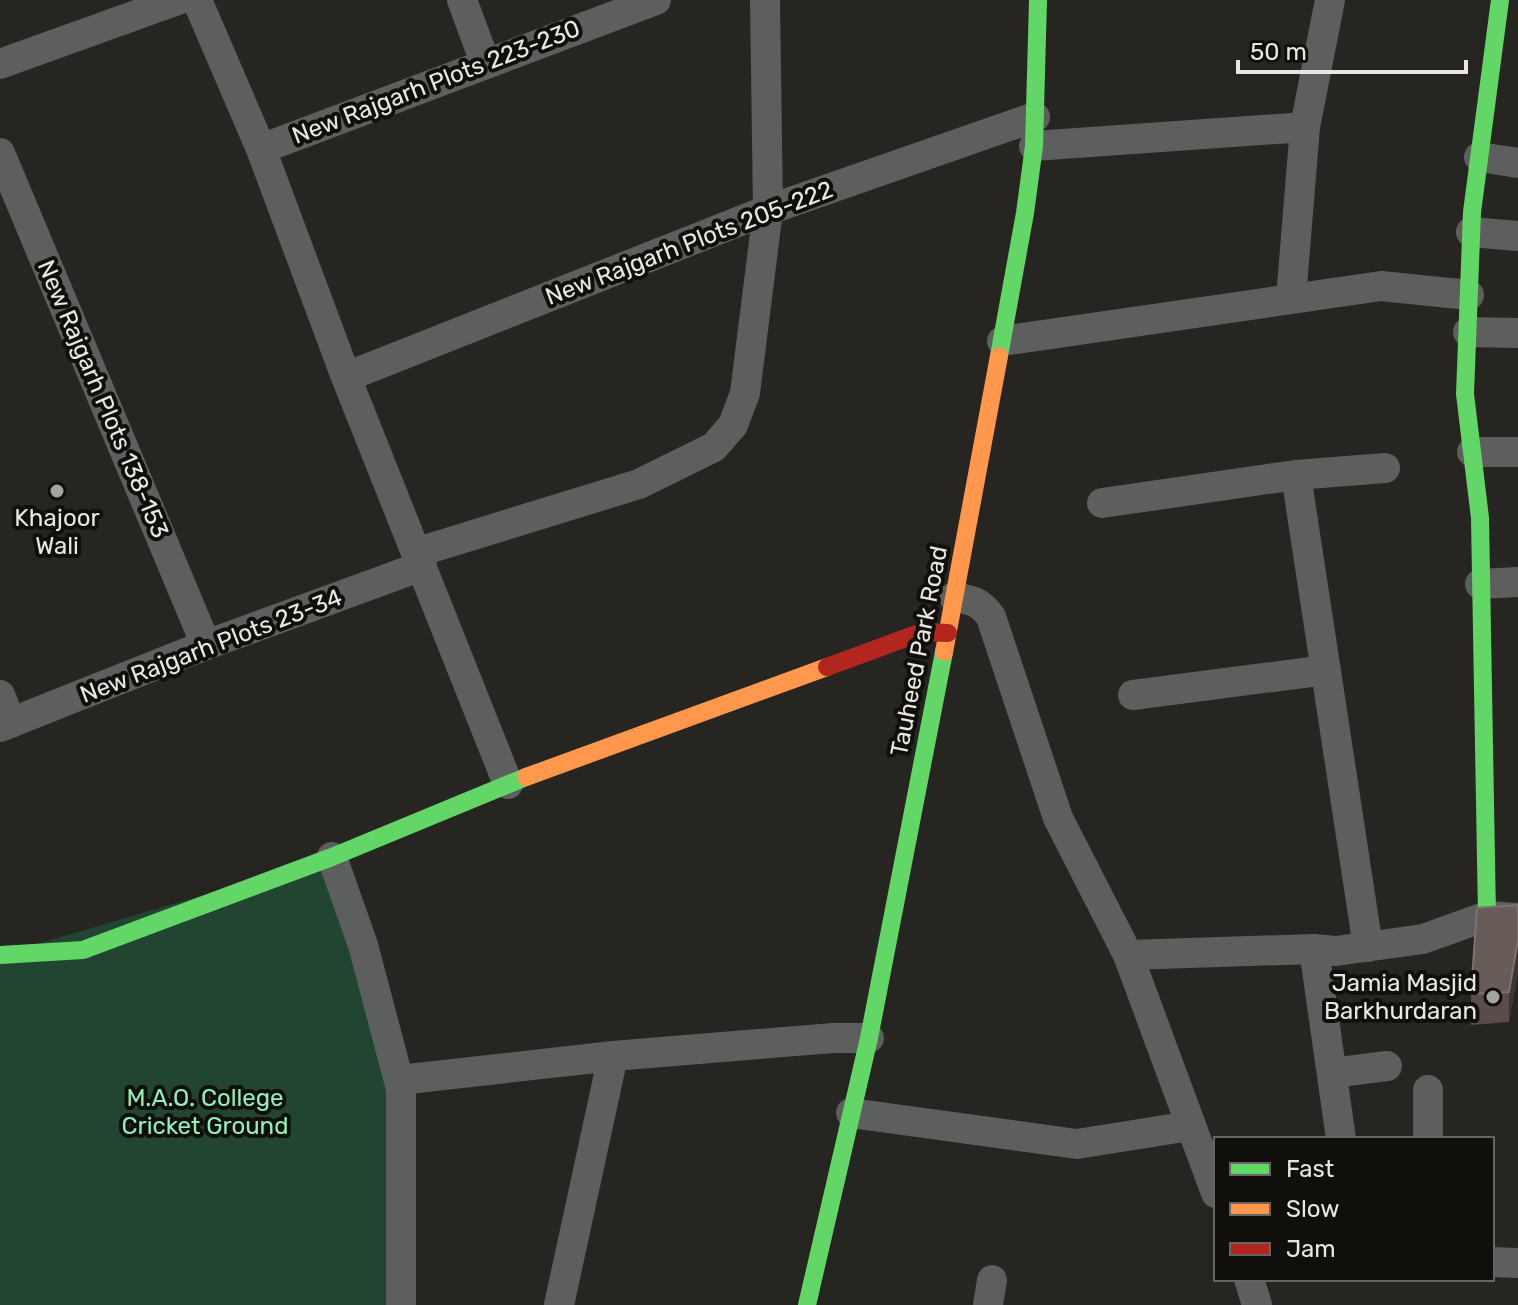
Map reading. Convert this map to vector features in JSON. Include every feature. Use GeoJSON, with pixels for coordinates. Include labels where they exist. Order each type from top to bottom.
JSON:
{"type":"FeatureCollection","features":[{"type":"Feature","properties":{"kind":"street"},"geometry":{"type":"LineString","coordinates":[[0,64],[178,0]]}},
{"type":"Feature","properties":{"kind":"street"},"geometry":{"type":"LineString","coordinates":[[197,0],[261,149],[346,377],[508,784]]}},
{"type":"Feature","properties":{"kind":"street"},"geometry":{"type":"LineString","coordinates":[[462,0],[485,62]]}},
{"type":"Feature","properties":{"kind":"street","name":"New Rajgarh Plots 223-230"},"geometry":{"type":"LineString","coordinates":[[261,149],[656,0]]}},
{"type":"Feature","properties":{"kind":"street","name":"New Rajgarh Plots 23-34"},"geometry":{"type":"LineString","coordinates":[[6,725],[420,559],[639,484],[714,447],[733,425],[745,393],[768,210],[765,0]]}},
{"type":"Feature","properties":{"kind":"street","name":"Tauheed Park Road"},"geometry":{"type":"LineString","coordinates":[[807,1305],[869,1038],[1025,213],[1034,131],[1038,0]]}},
{"type":"Feature","properties":{"kind":"street"},"geometry":{"type":"LineString","coordinates":[[1291,298],[1305,127],[1330,0]]}},
{"type":"Feature","properties":{"kind":"street"},"geometry":{"type":"LineString","coordinates":[[1487,916],[1480,518],[1465,394],[1471,232],[1500,0]]}},
{"type":"Feature","properties":{"kind":"street","name":"New Rajgarh Plots 205-222"},"geometry":{"type":"LineString","coordinates":[[346,377],[768,210],[1034,131],[1305,127]]}},
{"type":"Feature","properties":{"kind":"street","name":"New Rajgarh Plots 138-153"},"geometry":{"type":"LineString","coordinates":[[0,153],[206,645]]}},
{"type":"Feature","properties":{"kind":"street"},"geometry":{"type":"LineString","coordinates":[[1479,157],[1518,163]]}},
{"type":"Feature","properties":{"kind":"street"},"geometry":{"type":"LineString","coordinates":[[1471,232],[1518,236]]}},
{"type":"Feature","properties":{"kind":"street"},"geometry":{"type":"LineString","coordinates":[[1002,341],[1381,286],[1469,295]]}},
{"type":"Feature","properties":{"kind":"street"},"geometry":{"type":"LineString","coordinates":[[1468,332],[1518,333]]}},
{"type":"Feature","properties":{"kind":"street"},"geometry":{"type":"LineString","coordinates":[[1472,452],[1518,452]]}},
{"type":"Feature","properties":{"kind":"street"},"geometry":{"type":"LineString","coordinates":[[1102,503],[1296,475],[1385,468]]}},
{"type":"Feature","properties":{"kind":"street"},"geometry":{"type":"LineString","coordinates":[[1296,475],[1368,947]]}},
{"type":"Feature","properties":{"kind":"street"},"geometry":{"type":"LineString","coordinates":[[1480,584],[1518,582]]}},
{"type":"Feature","properties":{"kind":"street"},"geometry":{"type":"LineString","coordinates":[[954,597],[984,606],[991,617],[1058,818],[1128,955],[1214,1188]]}},
{"type":"Feature","properties":{"kind":"street"},"geometry":{"type":"LineString","coordinates":[[0,955],[83,950],[332,857],[508,784],[922,632],[948,633]]}},
{"type":"Feature","properties":{"kind":"street"},"geometry":{"type":"LineString","coordinates":[[1133,695],[1326,670]]}},
{"type":"Feature","properties":{"kind":"street"},"geometry":{"type":"LineString","coordinates":[[0,695],[6,725]]}},
{"type":"Feature","properties":{"kind":"street"},"geometry":{"type":"LineString","coordinates":[[332,857],[363,945],[401,1089],[401,1305]]}},
{"type":"Feature","properties":{"kind":"street"},"geometry":{"type":"LineString","coordinates":[[1128,955],[1314,949],[1336,951],[1423,939],[1487,916],[1518,918]]}},
{"type":"Feature","properties":{"kind":"street"},"geometry":{"type":"LineString","coordinates":[[1314,949],[1341,1137]]}},
{"type":"Feature","properties":{"kind":"street"},"geometry":{"type":"LineString","coordinates":[[399,1080],[613,1056],[833,1038],[869,1038]]}},
{"type":"Feature","properties":{"kind":"street"},"geometry":{"type":"LineString","coordinates":[[559,1305],[613,1056]]}},
{"type":"Feature","properties":{"kind":"street"},"geometry":{"type":"LineString","coordinates":[[1332,1073],[1387,1066]]}},
{"type":"Feature","properties":{"kind":"street"},"geometry":{"type":"LineString","coordinates":[[1428,1090],[1428,1137]]}},
{"type":"Feature","properties":{"kind":"street"},"geometry":{"type":"LineString","coordinates":[[851,1113],[1077,1144],[1190,1126]]}},
{"type":"Feature","properties":{"kind":"street"},"geometry":{"type":"LineString","coordinates":[[1494,1262],[1518,1263]]}},
{"type":"Feature","properties":{"kind":"street"},"geometry":{"type":"LineString","coordinates":[[1250,1281],[1257,1305]]}},
{"type":"Feature","properties":{"kind":"green space","name":"M.A.O. College Cricket Ground"},"geometry":{"type":"Polygon","coordinates":[[[332,857],[399,1080],[401,1305],[0,1305],[0,955],[332,857]]]}},
{"type":"Feature","properties":{"kind":"building"},"geometry":{"type":"Polygon","coordinates":[[[1518,905],[1518,940],[1509,992],[1471,994],[1477,908],[1518,905]]]}},
{"type":"Feature","properties":{"kind":"traffic: fast"},"geometry":{"type":"LineString","coordinates":[[999,356],[1034,146],[1038,0]]}},
{"type":"Feature","properties":{"kind":"traffic: fast"},"geometry":{"type":"LineString","coordinates":[[1487,916],[1480,518],[1465,394],[1472,212],[1500,0]]}},
{"type":"Feature","properties":{"kind":"traffic: fast"},"geometry":{"type":"LineString","coordinates":[[807,1305],[869,1038],[944,652]]}},
{"type":"Feature","properties":{"kind":"traffic: fast"},"geometry":{"type":"LineString","coordinates":[[0,955],[83,950],[332,857],[526,777]]}},
{"type":"Feature","properties":{"kind":"traffic: slow"},"geometry":{"type":"LineString","coordinates":[[944,652],[999,356]]}},
{"type":"Feature","properties":{"kind":"traffic: slow"},"geometry":{"type":"LineString","coordinates":[[526,777],[827,667]]}},
{"type":"Feature","properties":{"kind":"traffic: jam"},"geometry":{"type":"LineString","coordinates":[[827,667],[922,632],[948,633]]}},
{"type":"Feature","properties":{"kind":"place","name":"Khajoor Wali"},"geometry":{"type":"Point","coordinates":[57,491]}},
{"type":"Feature","properties":{"kind":"place","name":"Jamia Masjid Barkhurdaran"},"geometry":{"type":"Point","coordinates":[1493,997]}}]}
